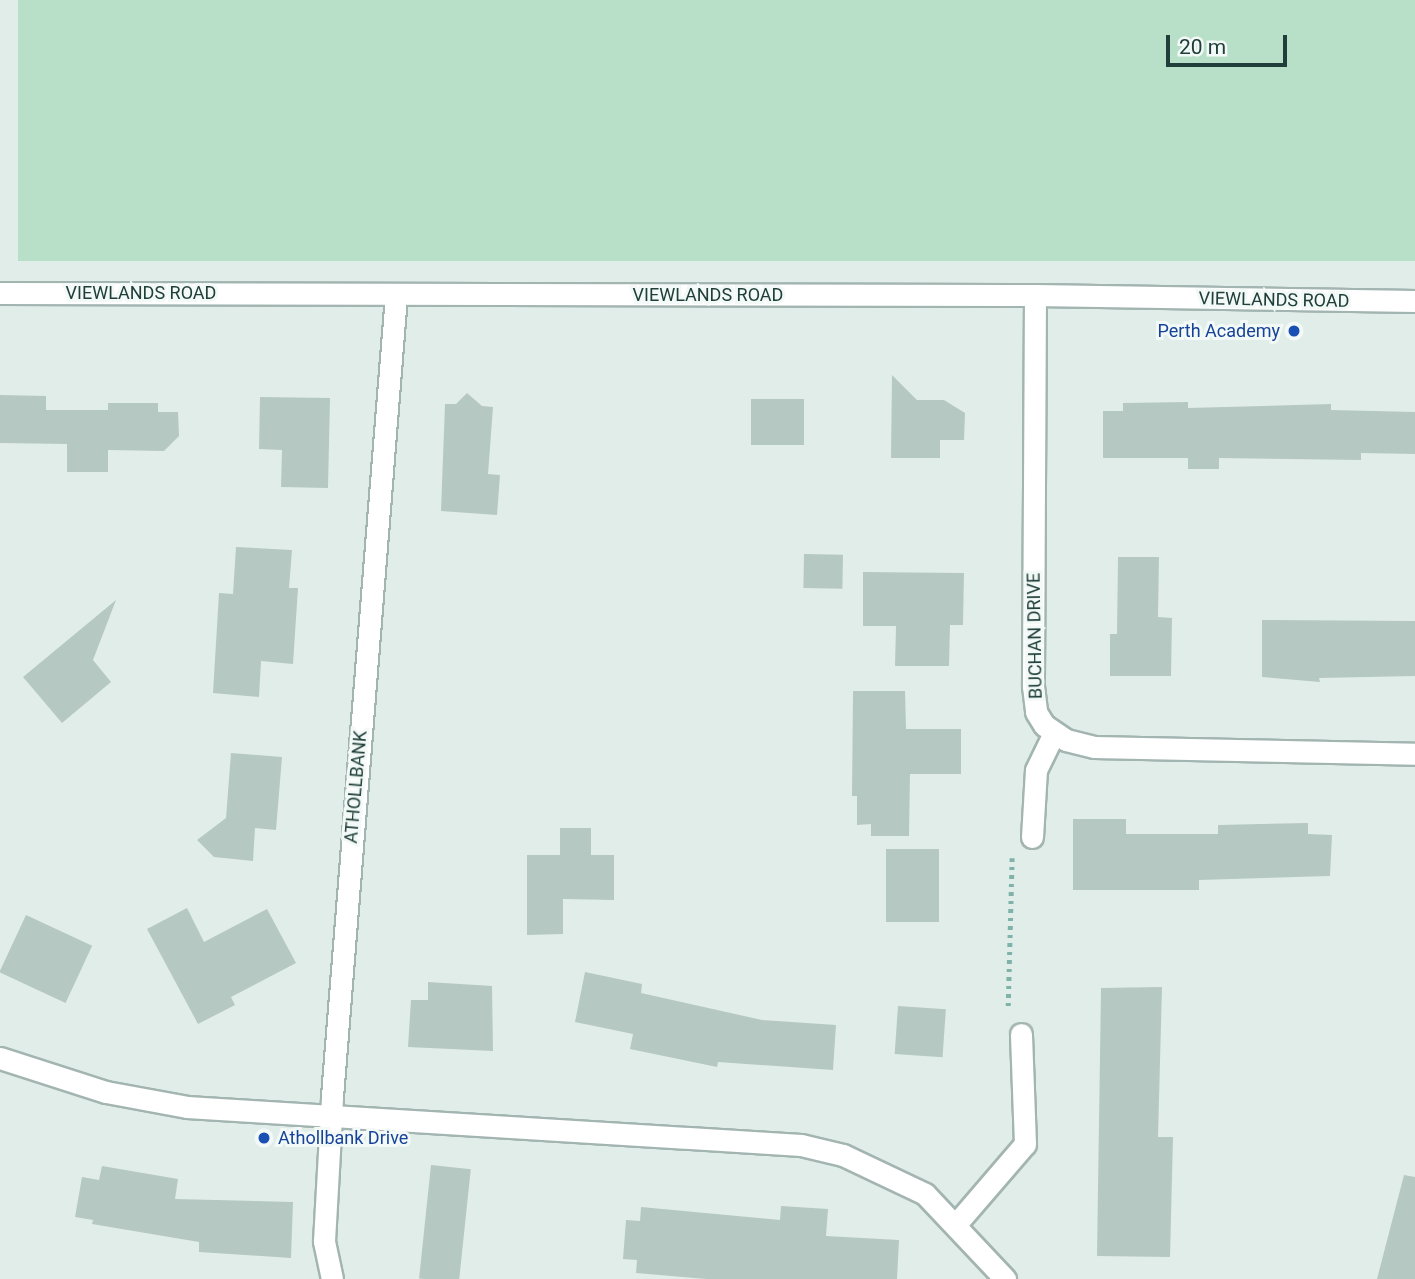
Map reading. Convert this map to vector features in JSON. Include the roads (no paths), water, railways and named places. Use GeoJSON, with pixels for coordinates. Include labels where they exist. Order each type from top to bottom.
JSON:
{"type":"FeatureCollection","features":[{"type":"Feature","properties":{"kind":"street","name":"VIEWLANDS ROAD"},"geometry":{"type":"LineString","coordinates":[[0,293],[1035,295],[1415,301]]}},
{"type":"Feature","properties":{"kind":"street","name":"ATHOLLBANK"},"geometry":{"type":"LineString","coordinates":[[332,1279],[324,1241],[331,1115],[396,295]]}},
{"type":"Feature","properties":{"kind":"street","name":"BUCHAN DRIVE"},"geometry":{"type":"LineString","coordinates":[[1035,295],[1033,696],[1036,712],[1054,733]]}},
{"type":"Feature","properties":{"kind":"street"},"geometry":{"type":"LineString","coordinates":[[1032,837],[1036,769],[1054,733],[1094,747],[1415,754]]}},
{"type":"Feature","properties":{"kind":"street"},"geometry":{"type":"LineString","coordinates":[[957,1223],[1026,1144],[1021,1034]]}},
{"type":"Feature","properties":{"kind":"street"},"geometry":{"type":"LineString","coordinates":[[0,1058],[106,1092],[187,1107],[801,1145],[843,1155],[885,1172],[925,1194],[957,1223],[1005,1279]]}},
{"type":"Feature","properties":{"kind":"place","name":"Perth Academy"},"geometry":{"type":"Point","coordinates":[1294,331]}},
{"type":"Feature","properties":{"kind":"place","name":"Athollbank Drive"},"geometry":{"type":"Point","coordinates":[264,1138]}}]}
